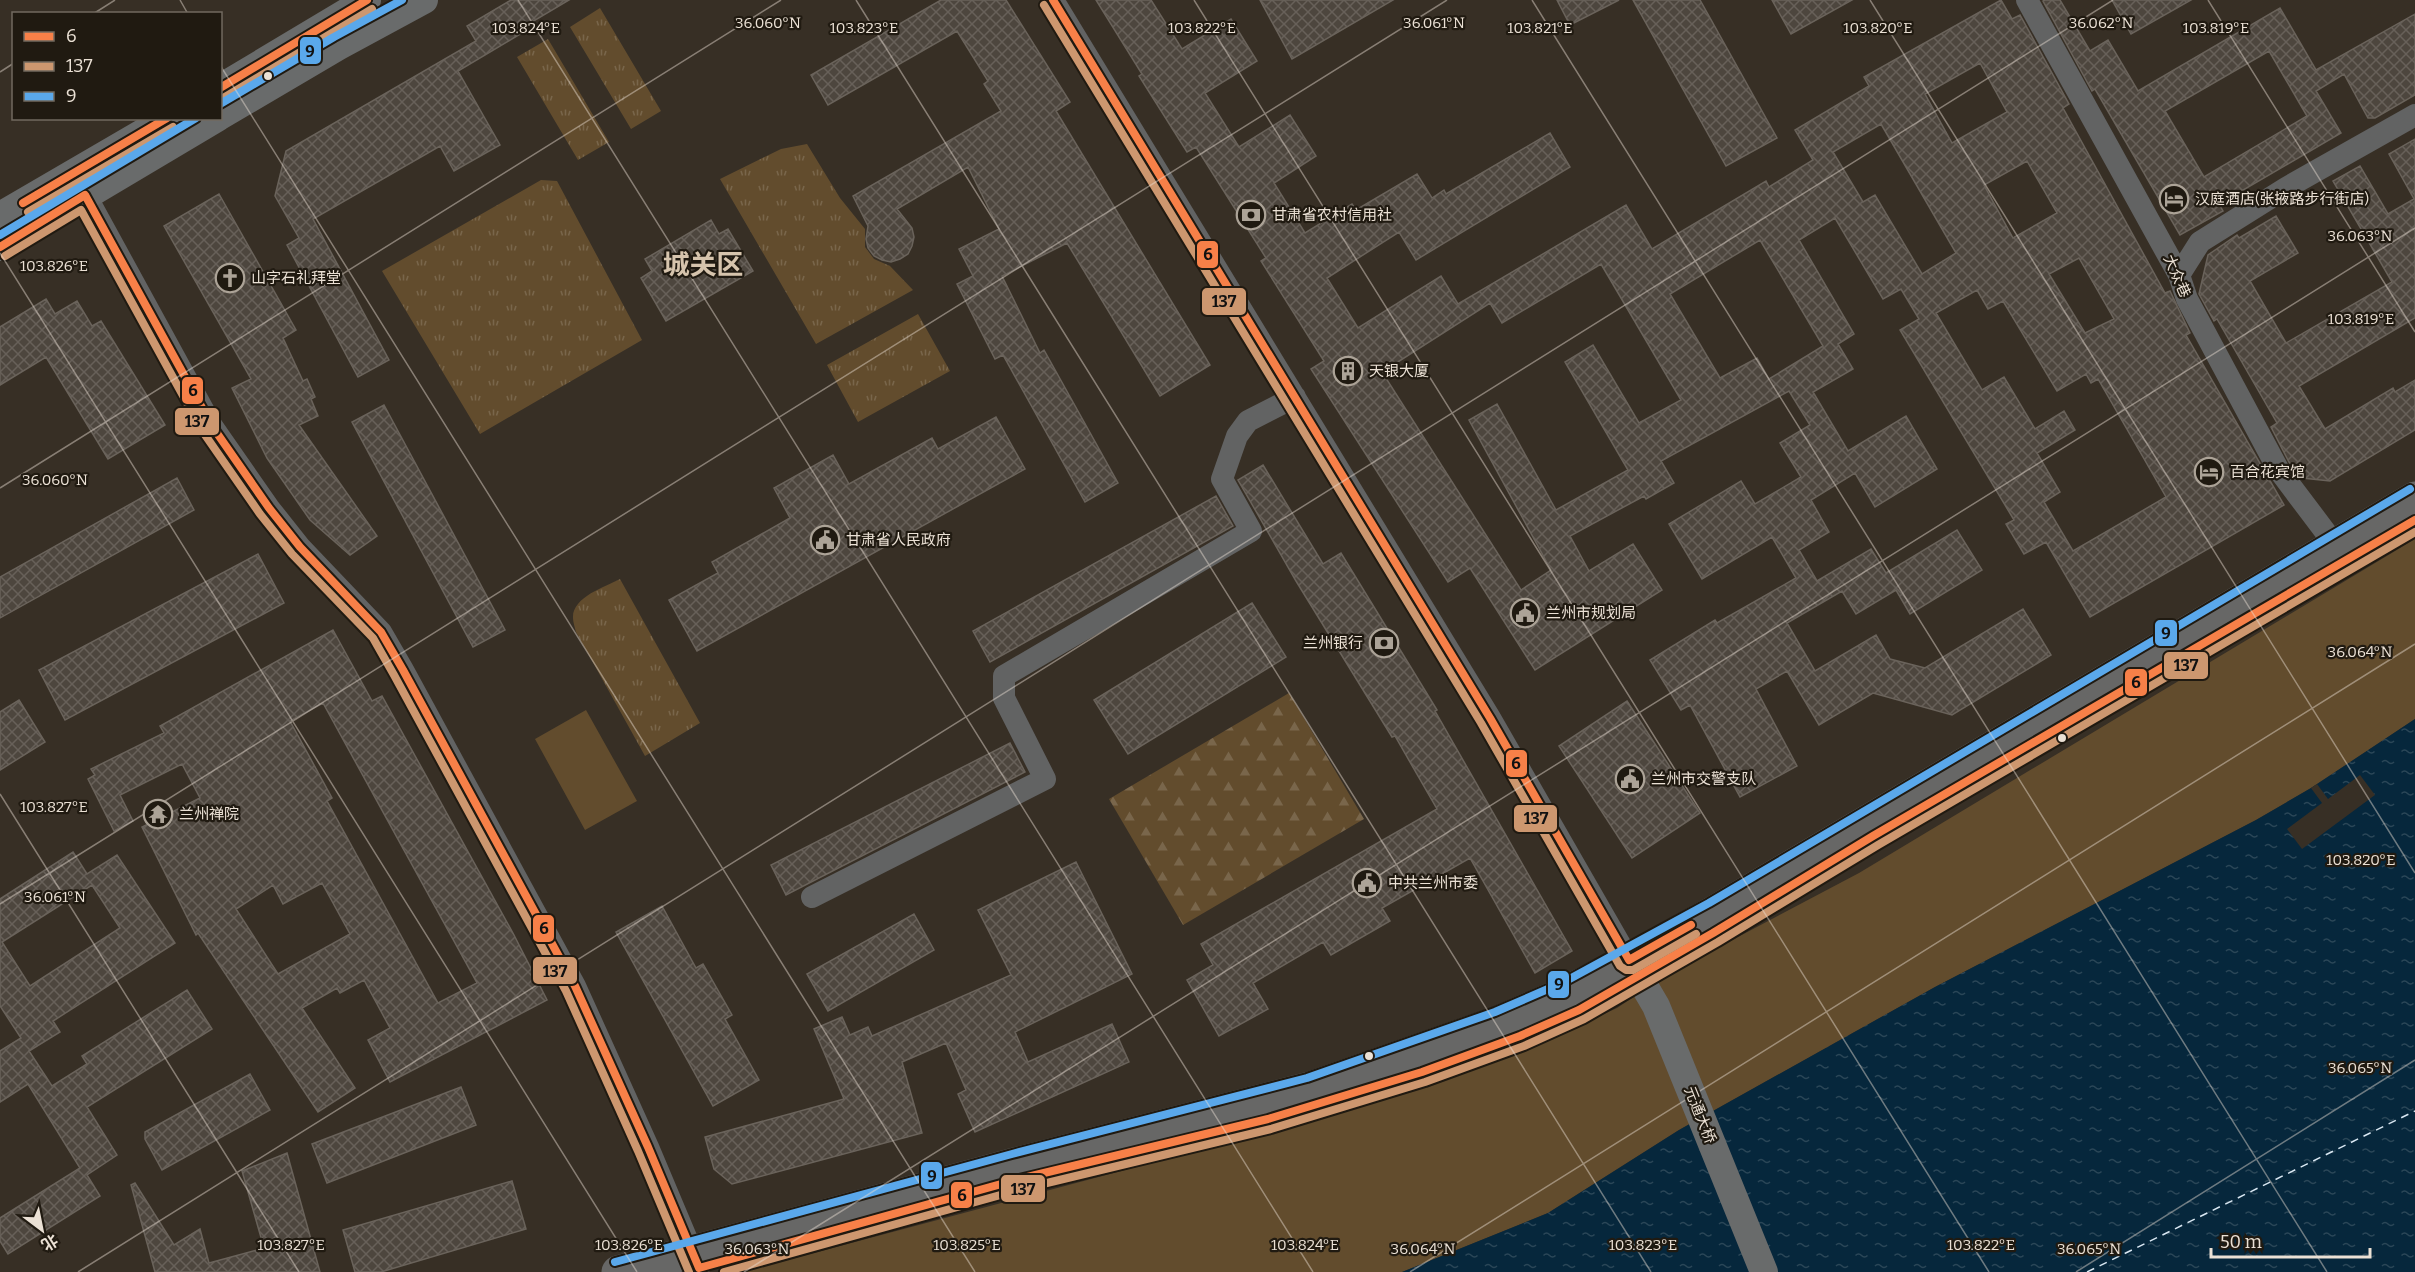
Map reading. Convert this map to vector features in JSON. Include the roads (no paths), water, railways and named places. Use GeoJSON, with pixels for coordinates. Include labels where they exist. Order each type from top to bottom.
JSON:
{"type":"FeatureCollection","features":[{"type":"Feature","properties":{"kind":"highway"},"geometry":{"type":"LineString","coordinates":[[1634,968],[2415,498]]}},
{"type":"Feature","properties":{"kind":"highway"},"geometry":{"type":"LineString","coordinates":[[618,1272],[691,1264],[1015,1164],[1310,1088],[1499,1022],[1569,991],[1634,968],[1873,836],[2415,520]]}},
{"type":"Feature","properties":{"kind":"main road"},"geometry":{"type":"LineString","coordinates":[[222,87],[367,0]]}},
{"type":"Feature","properties":{"kind":"main road"},"geometry":{"type":"LineString","coordinates":[[222,115],[339,46],[424,0]]}},
{"type":"Feature","properties":{"kind":"main road"},"geometry":{"type":"LineString","coordinates":[[0,247],[79,184],[165,120]]}},
{"type":"Feature","properties":{"kind":"main road"},"geometry":{"type":"LineString","coordinates":[[0,216],[79,184],[213,120]]}},
{"type":"Feature","properties":{"kind":"main road","name":"元通大桥"},"geometry":{"type":"LineString","coordinates":[[1634,968],[1656,1006],[1764,1272]]}},
{"type":"Feature","properties":{"kind":"street"},"geometry":{"type":"LineString","coordinates":[[1053,0],[1490,718],[1634,968]]}},
{"type":"Feature","properties":{"kind":"street","name":"大众巷"},"geometry":{"type":"LineString","coordinates":[[2027,0],[2179,274],[2187,299],[2278,469],[2336,546]]}},
{"type":"Feature","properties":{"kind":"street"},"geometry":{"type":"LineString","coordinates":[[2179,274],[2200,242],[2286,188],[2415,115]]}},
{"type":"Feature","properties":{"kind":"street"},"geometry":{"type":"LineString","coordinates":[[79,184],[212,426],[269,508],[300,547],[381,632],[408,679],[575,986],[648,1147],[691,1264]]}},
{"type":"Feature","properties":{"kind":"street"},"geometry":{"type":"LineString","coordinates":[[813,897],[1045,779],[1004,698],[1004,676],[1251,531],[1222,479],[1237,436],[1248,422],[1295,397]]}},
{"type":"Feature","properties":{"kind":"water"},"geometry":{"type":"Polygon","coordinates":[[[2415,719],[2415,1272],[1402,1272],[1548,1213],[1679,1130],[1935,987],[2256,820],[2311,788],[2415,719]]]}},
{"type":"Feature","properties":{"kind":"place","name":"汉庭酒店(张掖路步行街店)"},"geometry":{"type":"Point","coordinates":[2174,199]}},
{"type":"Feature","properties":{"kind":"place","name":"甘肃省农村信用社"},"geometry":{"type":"Point","coordinates":[1251,215]}},
{"type":"Feature","properties":{"kind":"place","name":"山字石礼拜堂"},"geometry":{"type":"Point","coordinates":[230,278]}},
{"type":"Feature","properties":{"kind":"place","name":"天银大厦"},"geometry":{"type":"Point","coordinates":[1348,371]}},
{"type":"Feature","properties":{"kind":"place","name":"百合花宾馆"},"geometry":{"type":"Point","coordinates":[2209,472]}},
{"type":"Feature","properties":{"kind":"place","name":"甘肃省人民政府"},"geometry":{"type":"Point","coordinates":[825,540]}},
{"type":"Feature","properties":{"kind":"place","name":"兰州市规划局"},"geometry":{"type":"Point","coordinates":[1525,613]}},
{"type":"Feature","properties":{"kind":"place","name":"兰州银行"},"geometry":{"type":"Point","coordinates":[1384,643]}},
{"type":"Feature","properties":{"kind":"place","name":"兰州市交警支队"},"geometry":{"type":"Point","coordinates":[1630,779]}},
{"type":"Feature","properties":{"kind":"place","name":"兰州禅院"},"geometry":{"type":"Point","coordinates":[158,814]}},
{"type":"Feature","properties":{"kind":"place","name":"中共兰州市委"},"geometry":{"type":"Point","coordinates":[1367,883]}},
{"type":"Feature","properties":{"kind":"district","name":"城关区"},"geometry":{"type":"Point","coordinates":[703,265]}}]}
